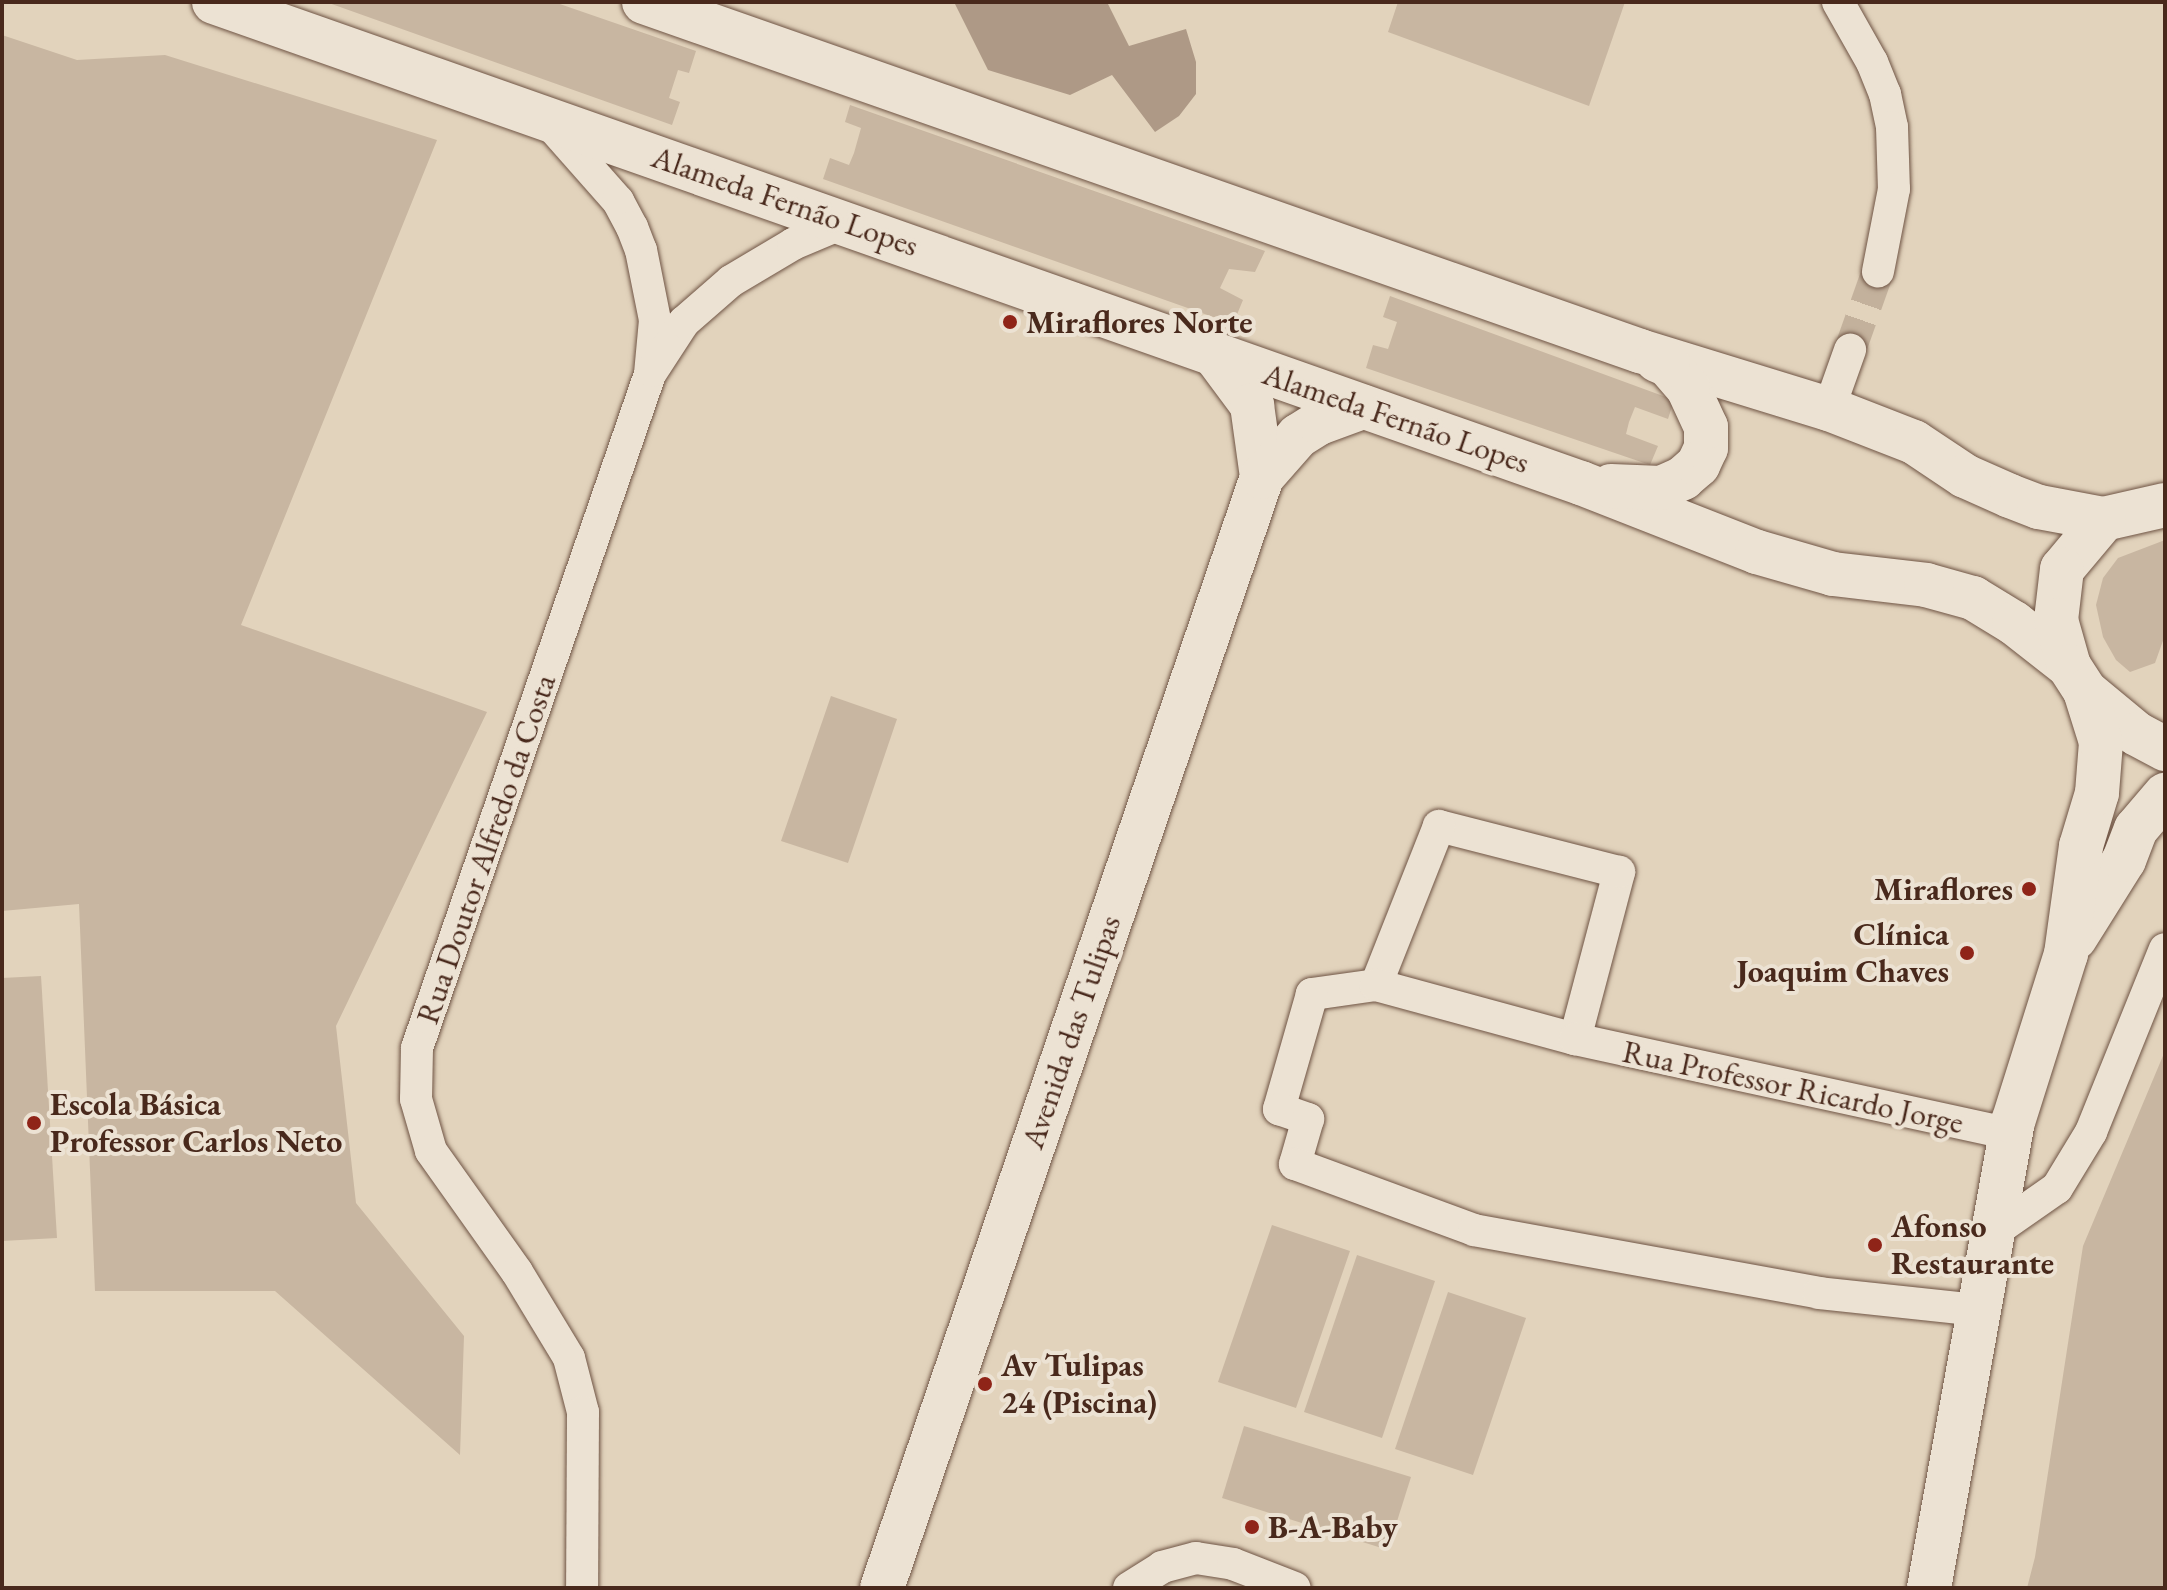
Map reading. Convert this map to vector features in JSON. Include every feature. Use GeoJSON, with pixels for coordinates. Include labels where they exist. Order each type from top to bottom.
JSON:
{"type":"FeatureCollection","features":[{"type":"Feature","properties":{"kind":"street","name":"Alameda Fernão Lopes"},"geometry":{"type":"LineString","coordinates":[[214,2],[1581,483],[1793,563],[1833,574],[1926,585],[1973,598],[2014,623],[2137,734],[2165,749]]}},
{"type":"Feature","properties":{"kind":"street"},"geometry":{"type":"LineString","coordinates":[[644,2],[1640,351],[1829,409],[1914,442],[1965,476],[2039,507],[2104,519],[2165,505]]}},
{"type":"Feature","properties":{"kind":"street"},"geometry":{"type":"LineString","coordinates":[[1838,2],[1872,62],[1885,94],[1892,127],[1894,189],[1878,271]]}},
{"type":"Feature","properties":{"kind":"street","name":"Rua Doutor Alfredo da Costa"},"geometry":{"type":"LineString","coordinates":[[543,116],[618,201],[632,227],[644,262],[655,320],[650,374],[417,1048],[416,1099],[431,1151],[517,1272],[569,1358],[583,1412],[582,1588]]}},
{"type":"Feature","properties":{"kind":"street"},"geometry":{"type":"LineString","coordinates":[[650,374],[684,322],[731,281],[793,244],[845,222]]}},
{"type":"Feature","properties":{"kind":"street"},"geometry":{"type":"LineString","coordinates":[[1829,409],[1850,350]]}},
{"type":"Feature","properties":{"kind":"street"},"geometry":{"type":"LineString","coordinates":[[1581,483],[1632,489],[1661,488],[1683,478],[1698,465],[1706,448],[1706,427],[1688,388],[1668,365],[1640,351]]}},
{"type":"Feature","properties":{"kind":"street","name":"Avenida das Tulipas"},"geometry":{"type":"LineString","coordinates":[[1214,354],[1252,405],[1262,477]]}},
{"type":"Feature","properties":{"kind":"street","name":"Avenida das Tulipas"},"geometry":{"type":"LineString","coordinates":[[882,1588],[1262,477],[1298,436],[1319,423],[1363,407]]}},
{"type":"Feature","properties":{"kind":"street"},"geometry":{"type":"LineString","coordinates":[[1929,1588],[2011,1134],[2066,954],[2081,846],[2101,771],[2101,742],[2056,620],[2062,569],[2104,519]]}},
{"type":"Feature","properties":{"kind":"street"},"geometry":{"type":"LineString","coordinates":[[2066,954],[2124,860],[2136,829],[2165,795]]}},
{"type":"Feature","properties":{"kind":"street"},"geometry":{"type":"LineString","coordinates":[[1575,1039],[1619,872],[1439,826],[1376,985],[1312,994],[1279,1109],[1308,1119],[1295,1164],[1474,1230],[1819,1293],[1977,1310]]}},
{"type":"Feature","properties":{"kind":"street"},"geometry":{"type":"LineString","coordinates":[[1991,1234],[2057,1188],[2091,1132],[2165,949]]}},
{"type":"Feature","properties":{"kind":"street","name":"Rua Professor Ricardo Jorge"},"geometry":{"type":"LineString","coordinates":[[1376,985],[1575,1039],[2011,1134]]}},
{"type":"Feature","properties":{"kind":"street"},"geometry":{"type":"LineString","coordinates":[[1129,1588],[1162,1567],[1196,1558],[1233,1564],[1295,1588]]}},
{"type":"Feature","properties":{"kind":"shaded area"},"geometry":{"type":"Polygon","coordinates":[[[326,2],[554,2],[696,51],[689,73],[678,70],[669,98],[680,102],[672,125],[326,2]]]}},
{"type":"Feature","properties":{"kind":"shaded area"},"geometry":{"type":"Polygon","coordinates":[[[954,2],[1107,2],[1129,46],[1186,29],[1196,62],[1196,94],[1179,116],[1155,132],[1112,75],[1070,95],[988,70],[954,2]]]}},
{"type":"Feature","properties":{"kind":"shaded area"},"geometry":{"type":"Polygon","coordinates":[[[1398,2],[1625,2],[1589,106],[1388,32],[1398,2]]]}},
{"type":"Feature","properties":{"kind":"shaded area"},"geometry":{"type":"Polygon","coordinates":[[[2,35],[77,60],[165,55],[437,140],[241,625],[487,712],[336,1026],[356,1203],[464,1336],[460,1455],[275,1291],[95,1291],[79,904],[2,911],[2,35]]]}},
{"type":"Feature","properties":{"kind":"shaded area"},"geometry":{"type":"Polygon","coordinates":[[[850,105],[1265,251],[1255,272],[1229,269],[1220,288],[1243,300],[1233,324],[823,179],[830,158],[849,165],[854,153],[861,128],[845,122],[850,105]]]}},
{"type":"Feature","properties":{"kind":"shaded area"},"geometry":{"type":"Polygon","coordinates":[[[1390,296],[1674,400],[1668,419],[1635,407],[1629,422],[1626,434],[1658,446],[1650,465],[1366,368],[1373,345],[1388,349],[1397,322],[1383,317],[1390,296]]]}},
{"type":"Feature","properties":{"kind":"shaded area"},"geometry":{"type":"Polygon","coordinates":[[[2165,540],[2165,635],[2155,663],[2130,672],[2116,660],[2103,637],[2096,605],[2103,578],[2118,558],[2165,540]]]}},
{"type":"Feature","properties":{"kind":"shaded area"},"geometry":{"type":"Polygon","coordinates":[[[831,696],[897,719],[848,863],[781,841],[831,696]]]}},
{"type":"Feature","properties":{"kind":"shaded area"},"geometry":{"type":"Polygon","coordinates":[[[41,976],[57,1238],[2,1241],[2,978],[41,976]]]}},
{"type":"Feature","properties":{"kind":"shaded area"},"geometry":{"type":"Polygon","coordinates":[[[2165,1051],[2165,1588],[2027,1588],[2035,1557],[2083,1246],[2165,1051]]]}},
{"type":"Feature","properties":{"kind":"shaded area"},"geometry":{"type":"Polygon","coordinates":[[[1272,1225],[1350,1251],[1296,1408],[1218,1382],[1272,1225]]]}},
{"type":"Feature","properties":{"kind":"shaded area"},"geometry":{"type":"Polygon","coordinates":[[[1357,1255],[1435,1281],[1382,1438],[1304,1412],[1357,1255]]]}},
{"type":"Feature","properties":{"kind":"shaded area"},"geometry":{"type":"Polygon","coordinates":[[[1448,1292],[1526,1318],[1473,1475],[1395,1449],[1448,1292]]]}},
{"type":"Feature","properties":{"kind":"shaded area"},"geometry":{"type":"Polygon","coordinates":[[[1244,1426],[1411,1477],[1388,1550],[1222,1498],[1244,1426]]]}},
{"type":"Feature","properties":{"kind":"tunnel"},"geometry":{"type":"LineString","coordinates":[[1850,350],[1878,271]]}},
{"type":"Feature","properties":{"kind":"place","name":"Miraflores Norte"},"geometry":{"type":"Point","coordinates":[1010,322]}},
{"type":"Feature","properties":{"kind":"place","name":"Miraflores"},"geometry":{"type":"Point","coordinates":[2029,889]}},
{"type":"Feature","properties":{"kind":"place","name":"Clínica Joaquim Chaves"},"geometry":{"type":"Point","coordinates":[1967,953]}},
{"type":"Feature","properties":{"kind":"place","name":"Escola Básica Professor Carlos Neto"},"geometry":{"type":"Point","coordinates":[34,1123]}},
{"type":"Feature","properties":{"kind":"place","name":"Afonso Restaurante"},"geometry":{"type":"Point","coordinates":[1875,1245]}},
{"type":"Feature","properties":{"kind":"place","name":"Av Tulipas 24 (Piscina)"},"geometry":{"type":"Point","coordinates":[985,1384]}},
{"type":"Feature","properties":{"kind":"place","name":"B-A-Baby"},"geometry":{"type":"Point","coordinates":[1252,1527]}}]}
